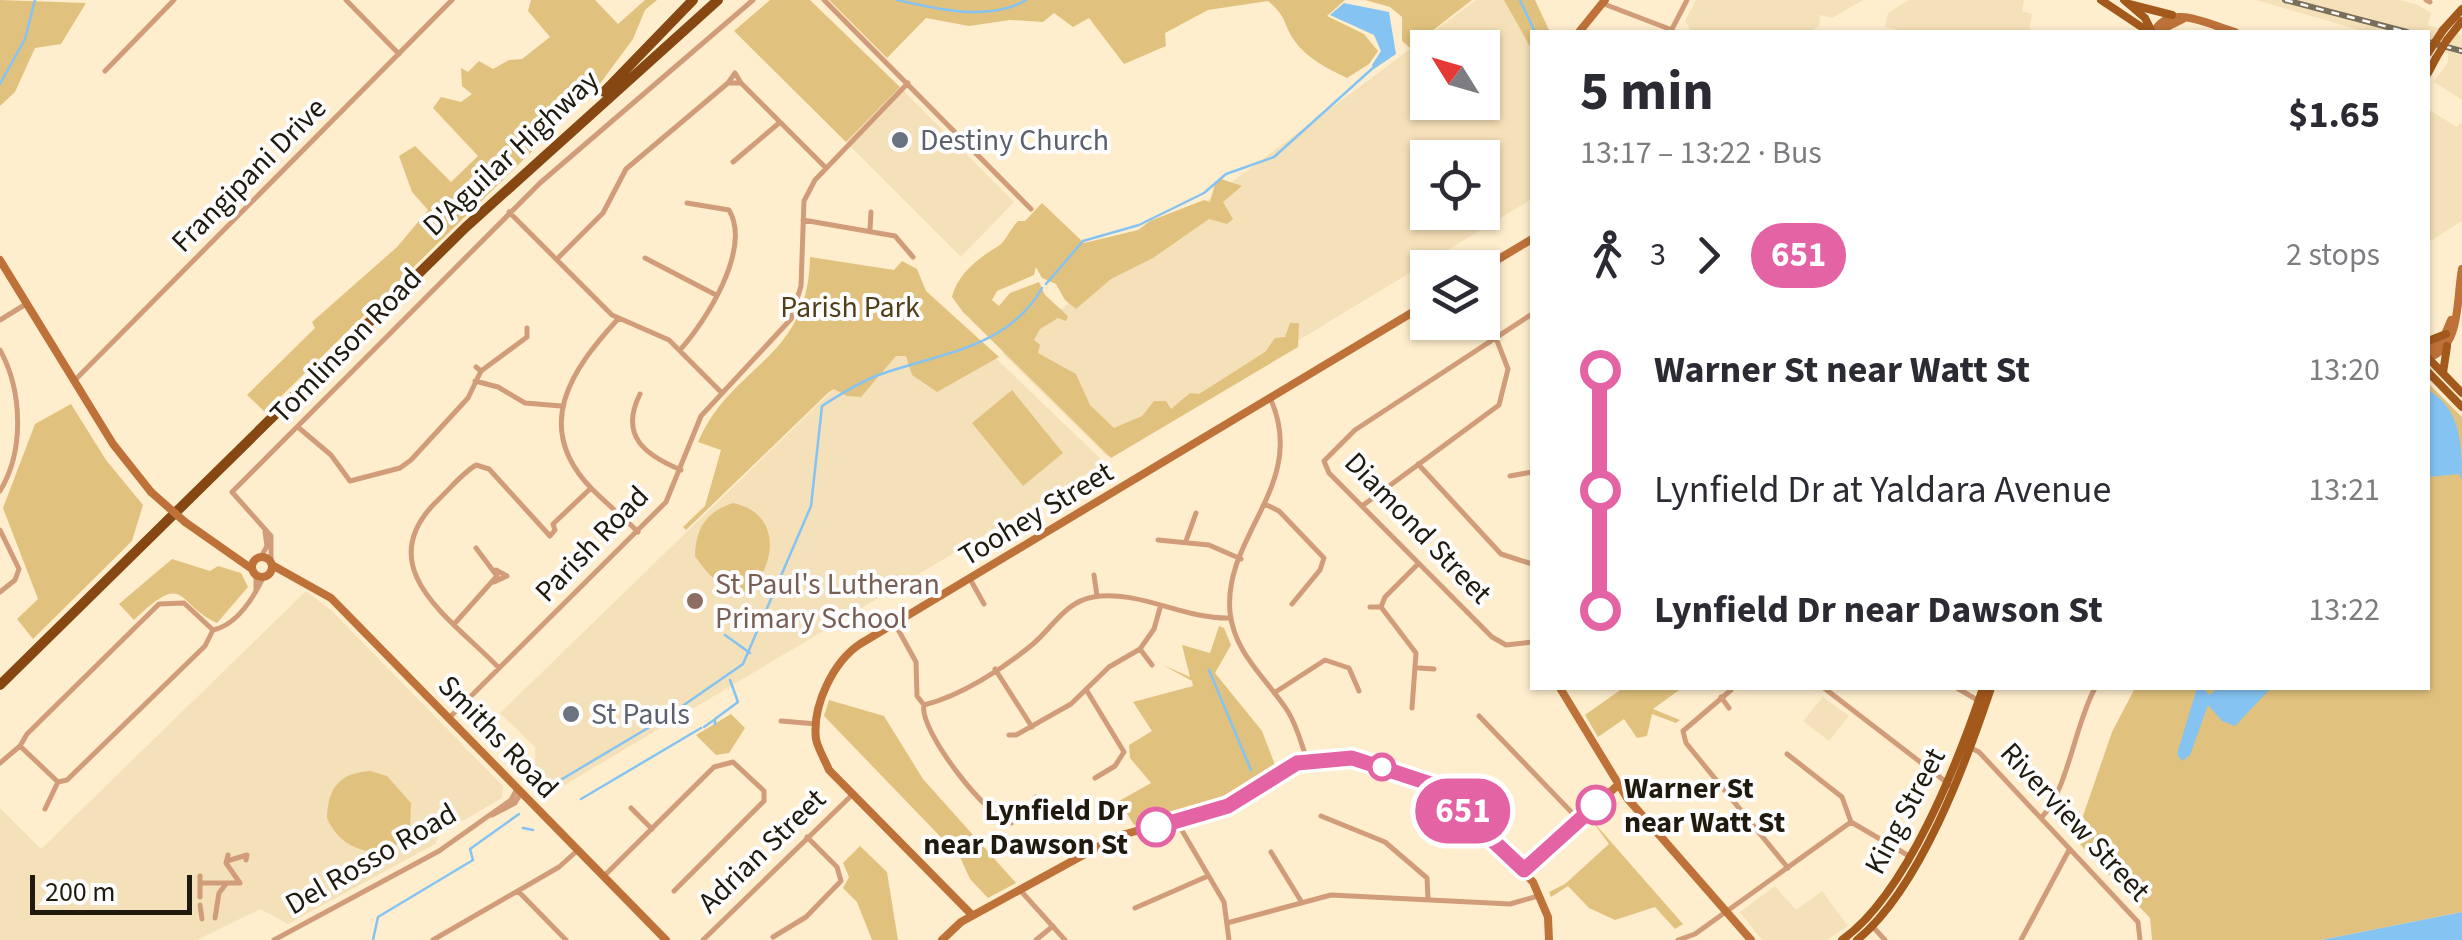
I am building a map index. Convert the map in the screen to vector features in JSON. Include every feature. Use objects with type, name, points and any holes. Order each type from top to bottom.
[{"type":"highway","points":[[604,92],[693,0]]},
{"type":"highway","name":"D'Aguilar Highway","points":[[342,346],[432,253],[604,92],[718,0]]},
{"type":"highway","name":"D'Aguilar Highway","points":[[0,685],[342,346],[534,163],[718,0]]},
{"type":"main road","points":[[2100,0],[2150,30]]},
{"type":"main road","points":[[2127,2],[2151,30]]},
{"type":"main road","points":[[2127,2],[2172,15]]},
{"type":"main road","points":[[2432,56],[2462,9]]},
{"type":"main road","points":[[2448,32],[2462,21]]},
{"type":"main road","points":[[2430,340],[2446,334]]},
{"type":"main road","points":[[2443,374],[2446,346]]},
{"type":"main road","points":[[2430,360],[2462,393]]},
{"type":"main road","points":[[2430,374],[2462,407]]},
{"type":"main road","name":"King Street","points":[[1857,940],[1873,927],[1950,786],[1969,746],[1982,690]]},
{"type":"main road","name":"King Street","points":[[1982,702],[1991,690]]},
{"type":"main road","name":"King Street","points":[[1842,940],[1877,908],[1912,858]]},
{"type":"street","points":[[105,71],[174,0]]},
{"type":"street","points":[[346,0],[399,54]]},
{"type":"street","name":"Frangipani Drive","points":[[76,380],[452,0]]},
{"type":"street","name":"Tomlinson Road","points":[[272,564],[272,539],[232,492],[510,212],[754,0]]},
{"type":"street","points":[[824,0],[1031,209]]},
{"type":"street","points":[[1672,30],[1687,0]]},
{"type":"street","points":[[1581,30],[1605,2],[1670,30]]},
{"type":"street","points":[[2155,30],[2172,15],[2228,30]]},
{"type":"street","points":[[2157,30],[2184,18]]},
{"type":"street","points":[[558,257],[603,213],[626,168],[728,83],[742,84],[824,167]]},
{"type":"street","name":"Parish Road","points":[[448,718],[666,502],[682,470],[694,429],[721,392],[791,319],[801,286],[804,201],[824,167],[908,84]]},
{"type":"street","points":[[733,162],[740,160],[779,122]]},
{"type":"street","points":[[680,350],[701,326],[733,253],[733,216],[723,207],[686,203]]},
{"type":"street","points":[[510,212],[618,319],[660,335],[721,392]]},
{"type":"street","points":[[870,212],[870,230]]},
{"type":"street","points":[[803,220],[895,236],[913,257]]},
{"type":"street","points":[[1500,258],[1530,240]]},
{"type":"street","points":[[645,258],[716,295]]},
{"type":"street","points":[[0,260],[113,444],[151,492],[185,522],[260,574],[291,576]]},
{"type":"street","points":[[2430,357],[2446,346],[2462,270]]},
{"type":"street","points":[[0,320],[28,302]]},
{"type":"street","points":[[2430,348],[2446,334],[2456,307]]},
{"type":"street","name":"Toohey Street","points":[[816,724],[841,661],[895,624],[1410,314]]},
{"type":"street","points":[[1500,335],[1530,315]]},
{"type":"street","points":[[618,319],[576,366],[560,406],[567,446],[592,488],[638,532]]},
{"type":"street","points":[[527,328],[528,337]]},
{"type":"street","points":[[299,428],[332,455],[341,474],[359,482],[411,460],[468,398],[479,369],[528,337],[536,337]]},
{"type":"street","name":"Diamond Street","points":[[1492,340],[1355,430],[1324,461],[1328,473],[1497,641],[1512,645],[1530,642]]},
{"type":"street","points":[[1362,506],[1499,405],[1508,370],[1496,340]]},
{"type":"street","points":[[0,350],[12,371],[16,410],[15,446],[0,491]]},
{"type":"street","points":[[475,381],[498,387],[525,403],[560,406]]},
{"type":"street","points":[[640,394],[632,414],[634,438],[651,457],[682,470]]},
{"type":"street","points":[[1271,400],[1282,446],[1266,504],[1231,590],[1231,618],[1245,655],[1297,729],[1307,760]]},
{"type":"street","points":[[1417,463],[1501,554],[1530,563]]},
{"type":"street","points":[[500,668],[422,589],[413,573],[410,543],[421,518],[470,468],[480,465],[543,524],[550,536],[555,530],[553,524]]},
{"type":"street","points":[[1510,476],[1530,472]]},
{"type":"street","points":[[543,524],[553,524],[592,488]]},
{"type":"street","points":[[1266,504],[1279,511],[1324,558],[1320,570],[1292,604]]},
{"type":"street","points":[[1186,541],[1196,513]]},
{"type":"street","points":[[0,530],[19,570],[15,580],[0,592]]},
{"type":"street","points":[[213,630],[223,628],[256,592],[259,557],[266,546],[263,530]]},
{"type":"street","points":[[1158,540],[1186,541],[1241,559]]},
{"type":"street","points":[[456,622],[494,582],[496,570],[476,548]]},
{"type":"street","points":[[234,554],[259,557]]},
{"type":"street","name":"Smiths Road","points":[[259,557],[330,598],[666,940]]},
{"type":"street","points":[[1381,608],[1385,597],[1418,563]]},
{"type":"street","points":[[260,574],[272,564]]},
{"type":"street","points":[[1094,575],[1096,596]]},
{"type":"street","points":[[970,579],[984,604]]},
{"type":"street","points":[[924,704],[952,696],[995,669],[1032,644],[1068,607],[1096,596],[1120,596],[1210,619],[1231,618]]},
{"type":"street","points":[[0,762],[158,604],[184,603],[213,630]]},
{"type":"street","points":[[1370,607],[1381,608],[1412,646],[1418,668],[1412,708]]},
{"type":"street","points":[[1008,735],[1032,727],[1086,691],[1109,667],[1140,650],[1154,629],[1160,608]]},
{"type":"street","points":[[895,624],[916,662],[917,696],[924,704],[922,719],[948,761],[998,818],[1011,823],[1033,812],[1036,797]]},
{"type":"street","points":[[58,782],[68,780],[205,646],[213,630]]},
{"type":"street","points":[[1140,650],[1152,665]]},
{"type":"street","points":[[1274,693],[1325,660],[1349,668],[1359,690]]},
{"type":"street","points":[[1418,668],[1434,669]]},
{"type":"street","points":[[995,669],[1032,727]]},
{"type":"street","points":[[1563,690],[1618,785],[1751,940]]},
{"type":"street","points":[[1730,690],[1689,722],[1683,731],[1686,743],[1788,868]]},
{"type":"street","points":[[1827,690],[1950,786]]},
{"type":"street","points":[[1961,690],[1982,702]]},
{"type":"street","points":[[2042,817],[2053,799],[2080,717],[2094,690]]},
{"type":"street","points":[[1086,691],[1124,752],[1115,766],[1096,778]]},
{"type":"street","points":[[1721,698],[1729,708]]},
{"type":"street","points":[[1479,716],[1579,820]]},
{"type":"street","points":[[781,721],[816,724],[816,740],[828,770],[972,916]]},
{"type":"street","points":[[20,746],[58,782]]},
{"type":"street","name":"Riverview Street","points":[[1969,746],[2042,817],[2138,922],[2140,939]]},
{"type":"street","points":[[1788,754],[1842,797],[1851,822],[1912,858]]},
{"type":"street","points":[[942,940],[972,916],[1118,836],[1228,806],[1272,775],[1307,760],[1352,758],[1420,778],[1447,795],[1524,870],[1541,896],[1549,940]]},
{"type":"street","points":[[604,876],[722,762],[733,762],[764,791],[760,806],[674,892]]},
{"type":"street","points":[[45,809],[58,782]]},
{"type":"street","points":[[1524,870],[1618,785]]},
{"type":"street","name":"Del Rosso Road","points":[[274,940],[397,876],[516,802],[519,792]]},
{"type":"street","name":"Adrian Street","points":[[703,940],[853,794]]},
{"type":"street","points":[[631,808],[652,828]]},
{"type":"street","points":[[1321,816],[1398,850],[1428,878],[1428,900]]},
{"type":"street","points":[[1176,822],[1224,902],[1229,940]]},
{"type":"street","points":[[1678,940],[1726,912],[1851,822]]},
{"type":"street","points":[[773,936],[806,916],[841,881],[837,867],[807,837]]},
{"type":"street","points":[[433,940],[518,891],[578,850]]},
{"type":"street","points":[[2021,940],[2069,850]]},
{"type":"street","points":[[1271,852],[1300,900]]},
{"type":"street","points":[[227,860],[247,855],[246,860]]},
{"type":"street","points":[[227,860],[237,863]]},
{"type":"street","points":[[202,918],[200,879],[240,883],[227,860]]},
{"type":"street","points":[[1135,908],[1208,876]]},
{"type":"street","points":[[215,918],[219,892],[226,883]]},
{"type":"street","points":[[1020,890],[1065,940]]},
{"type":"street","points":[[518,891],[566,940]]},
{"type":"street","points":[[1227,923],[1331,894],[1510,904],[1541,896]]},
{"type":"street","points":[[1036,940],[1054,926]]},
{"type":"street","points":[[1873,927],[1885,940]]},
{"type":"shaded area","points":[[1476,0],[1508,0],[1530,33],[1530,200],[1500,218],[1500,140],[1410,140],[1410,230],[1481,230],[1448,250],[1410,250],[1410,273],[1107,456],[1002,353],[1410,49],[1410,120],[1500,120],[1500,30],[1436,30]]},
{"type":"shaded area","points":[[1696,0],[1863,0],[1832,18],[1820,15],[1819,26],[1812,30],[1691,30],[1685,21]]},
{"type":"shaded area","points":[[1909,0],[2024,0],[2022,11],[2032,14],[2029,30],[1900,30],[1885,27],[1888,13]]},
{"type":"shaded area","points":[[2256,0],[2400,0],[2418,5],[2431,13],[2428,25],[2462,35],[2462,100],[2434,82],[2448,62],[2448,53],[2430,47],[2430,30],[2359,30]]},
{"type":"shaded area","points":[[900,87],[1014,202],[961,257],[846,142]]},
{"type":"shaded area","points":[[2430,110],[2457,127],[2462,121],[2462,221],[2431,241]]},
{"type":"shaded area","points":[[926,291],[1105,463],[543,798],[536,792],[535,747],[500,713],[834,389]]},
{"type":"shaded area","points":[[306,591],[332,611],[503,786],[502,798],[440,834],[435,844],[288,924],[260,909],[197,940],[0,940],[0,808],[41,849]]},
{"type":"shaded area","points":[[1823,697],[1849,716],[1829,741],[1803,721]]},
{"type":"shaded area","points":[[1775,886],[1796,910],[1822,891],[1848,926],[1827,940],[1762,940],[1740,912]]},
{"type":"green space","points":[[0,0],[86,3],[61,44],[35,48],[15,92],[0,106]]},
{"type":"green space","points":[[531,0],[595,0],[618,24],[645,0],[657,0],[645,10],[633,39],[596,89],[265,412],[247,395],[315,328],[312,322],[397,247],[428,210],[412,192],[399,156],[415,146],[451,182],[478,156],[433,108],[441,97],[461,102],[472,94],[462,86],[461,68],[468,72],[479,61],[493,69],[509,60],[522,59],[550,37],[528,11]]},
{"type":"green space","points":[[770,0],[810,0],[900,87],[846,142],[734,31]]},
{"type":"green space","points":[[829,0],[1345,0],[1327,16],[1364,34],[1378,51],[1369,64],[1347,78],[1305,52],[1268,1],[1208,10],[1165,33],[1166,46],[1124,64],[1089,18],[1073,27],[1054,13],[1043,22],[1010,20],[969,26],[926,18],[887,58]]},
{"type":"green space","points":[[1365,0],[1472,0],[1433,30],[1410,30],[1410,48],[1402,41],[1402,17],[1390,7]]},
{"type":"green space","points":[[1504,0],[1535,0],[1549,30],[1530,30],[1530,46]]},
{"type":"green space","points":[[1221,179],[1242,186],[1223,202],[1233,219],[1227,224],[1209,219],[1153,258],[1111,279],[1076,309],[1056,284],[1042,278],[1036,267],[1034,275],[997,291],[992,300],[999,306],[1010,293],[1039,282],[1045,295],[1068,316],[1066,321],[1058,318],[1040,329],[1034,340],[1040,345],[1038,353],[1076,374],[1090,405],[1114,428],[1142,416],[1154,401],[1166,401],[1171,409],[1190,393],[1199,394],[1265,352],[1275,338],[1285,337],[1290,323],[1299,323],[1298,347],[1111,458],[963,312],[952,297],[958,281],[1000,245],[1018,221],[1025,221],[1042,203],[1084,243],[1138,230],[1150,221],[1204,200],[1210,202],[1215,184]]},
{"type":"green space","name":"Parish Park","points":[[810,257],[894,270],[902,261],[917,269],[926,291],[999,357],[937,392],[912,375],[906,356],[896,356],[861,397],[847,396],[834,389],[686,530],[683,527],[705,506],[721,450],[698,442],[713,415],[783,340],[797,319],[806,292]]},
{"type":"green space","points":[[2430,385],[2462,417],[2462,912],[2321,940],[2152,940],[2150,918],[2075,839],[2112,732],[2134,690],[2430,690]]},
{"type":"green space","points":[[1012,390],[1063,453],[1023,486],[972,423]]},
{"type":"green space","points":[[71,404],[106,460],[143,505],[132,541],[33,639],[17,619],[38,599],[3,508],[35,424]]},
{"type":"green space","points":[[733,503],[760,517],[770,540],[765,567],[750,592],[718,582],[695,556],[704,522]]},
{"type":"green space","points":[[172,559],[210,571],[218,566],[241,573],[248,587],[217,623],[180,595],[172,594],[163,596],[134,620],[119,604]]},
{"type":"green space","points":[[1219,626],[1224,628],[1231,645],[1215,673],[1262,731],[1275,765],[1235,792],[1134,825],[1119,801],[1151,783],[1130,758],[1129,745],[1152,731],[1133,702],[1193,686],[1192,681],[1163,665],[1190,677],[1182,645],[1210,653]]},
{"type":"green space","points":[[1620,690],[1679,690],[1653,709],[1680,720],[1676,723],[1652,714],[1647,736],[1637,738],[1624,719],[1598,737],[1585,715]]},
{"type":"green space","points":[[829,700],[884,716],[923,779],[1016,883],[988,898],[970,879],[960,857],[824,716]]},
{"type":"green space","points":[[731,714],[745,728],[729,753],[716,755],[696,735]]},
{"type":"green space","points":[[370,771],[387,776],[411,803],[410,832],[390,851],[352,846],[338,835],[327,818],[330,798],[338,784],[351,775]]},
{"type":"green space","points":[[1590,818],[1683,924],[1675,929],[1655,907],[1615,920],[1589,908],[1568,886],[1551,897],[1549,892],[1565,884],[1609,844]]},
{"type":"green space","points":[[860,846],[887,872],[898,940],[872,940],[857,902],[843,888],[849,877],[843,863]]},
{"type":"water","points":[[1344,3],[1389,12],[1396,54],[1374,69],[1372,65],[1381,51],[1374,35],[1330,15]]},
{"type":"water","points":[[2430,391],[2453,417],[2460,441],[2462,480],[2459,474],[2430,477]]},
{"type":"water","points":[[2196,690],[2205,690],[2209,695],[2214,690],[2269,690],[2235,726],[2222,721],[2208,705],[2190,755],[2182,761],[2177,754]]},
{"type":"water","points":[[2462,912],[2462,940],[2321,940]]},
{"type":"waterway","points":[[0,84],[25,39],[35,0]]},
{"type":"waterway","points":[[897,0],[979,12],[996,11],[1026,0]]},
{"type":"waterway","points":[[1520,0],[1534,30]]},
{"type":"waterway","points":[[1046,284],[1083,241],[1139,225],[1204,193],[1226,174],[1274,157],[1374,67]]},
{"type":"waterway","points":[[537,794],[668,716],[743,664],[811,506],[822,406],[876,376],[990,337],[1027,309],[1042,288]]},
{"type":"waterway","points":[[725,635],[750,653]]},
{"type":"waterway","points":[[1209,670],[1251,770]]},
{"type":"waterway","points":[[715,724],[715,719],[738,702],[730,680]]},
{"type":"waterway","points":[[704,727],[714,720]]},
{"type":"waterway","points":[[581,799],[701,728]]},
{"type":"waterway","points":[[373,940],[378,917],[473,860],[470,849],[519,814]]},
{"type":"waterway","points":[[523,828],[533,830]]},
{"type":"railway","points":[[2285,0],[2399,30]]},
{"type":"railway","points":[[2430,43],[2462,51]]},
{"type":"bus line","name":"651","points":[[1156,827],[1228,806],[1272,775],[1297,763],[1352,758],[1434,785],[1524,870],[1596,805]]},
{"type":"place","name":"Destiny Church","points":[[900,140]]},
{"type":"place","name":"St Paul's Lutheran Primary School","points":[[695,601]]},
{"type":"place","name":"St Pauls","points":[[571,714]]},
{"type":"place","name":"Warner St near Watt St","points":[[1596,805]]},
{"type":"place","name":"Lynfield Dr near Dawson St","points":[[1156,827]]}]
